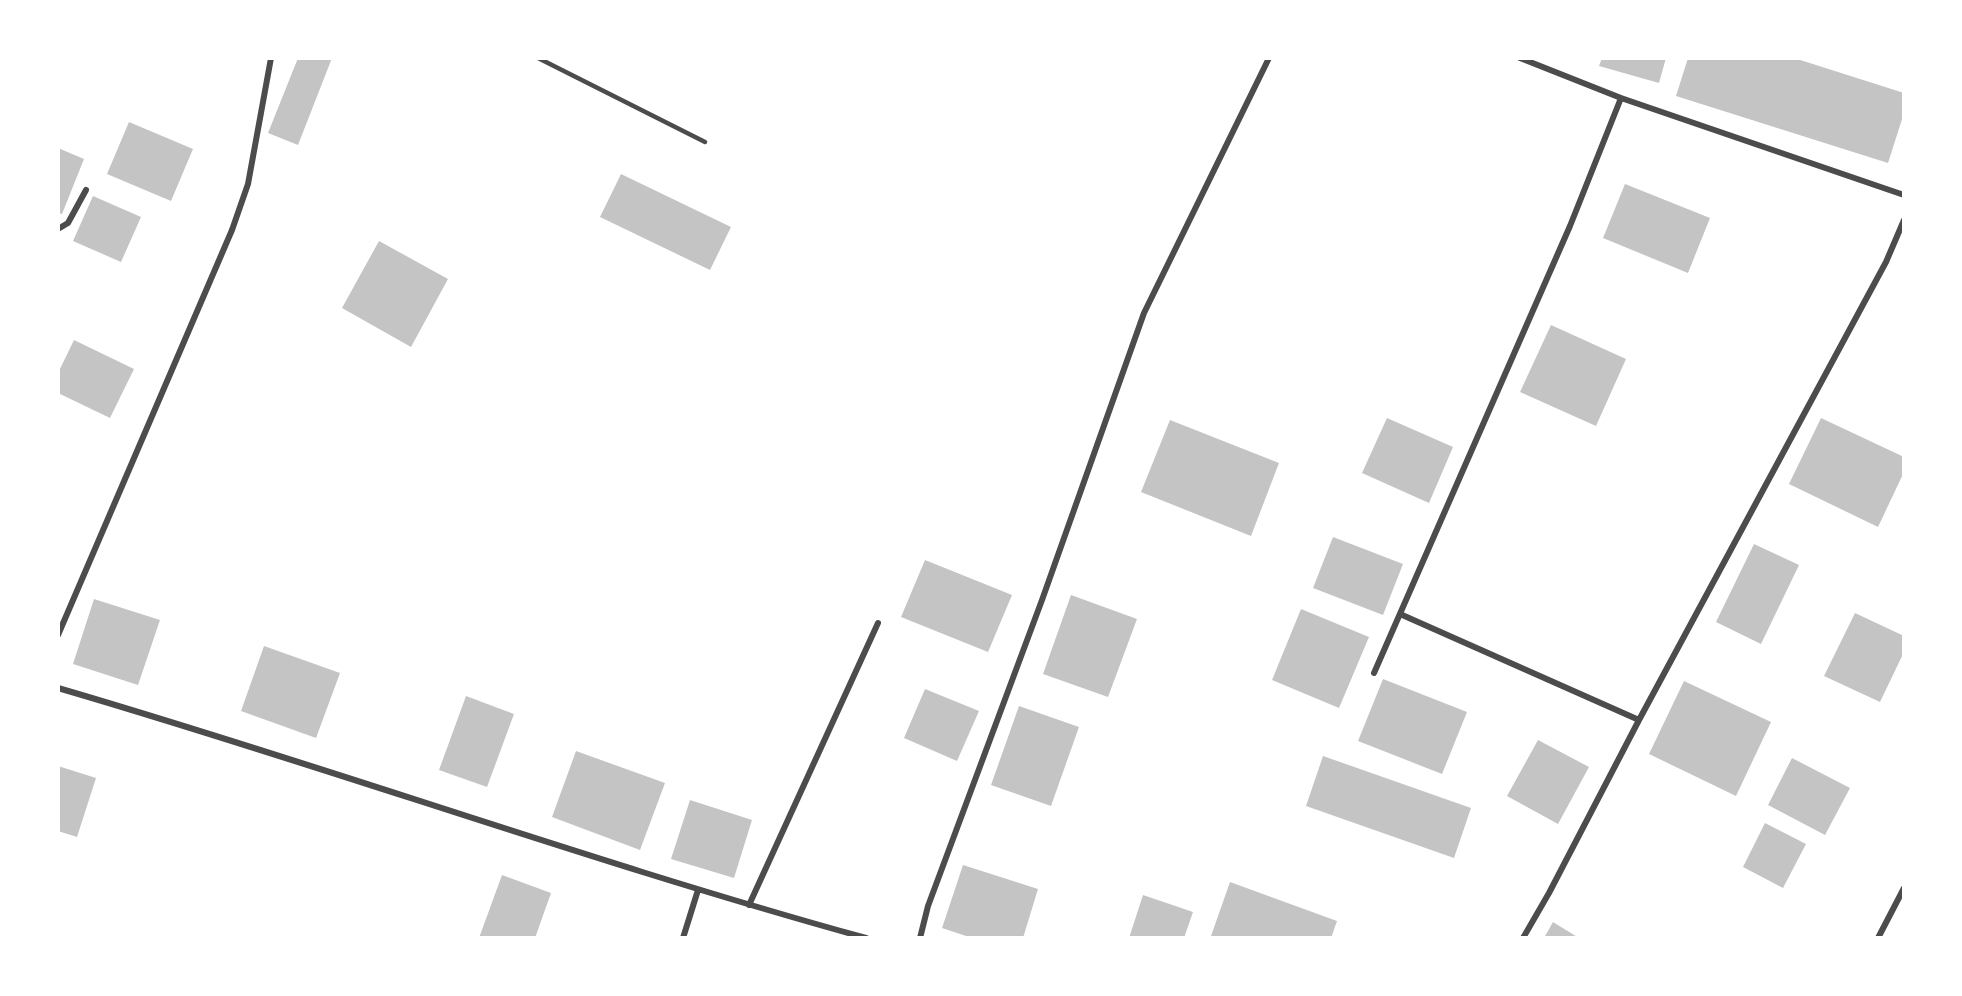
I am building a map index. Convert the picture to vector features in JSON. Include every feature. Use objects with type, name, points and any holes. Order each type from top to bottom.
[{"type":"street","points":[[58,635],[232,230],[248,184],[271,58]]},
{"type":"street","points":[[920,938],[928,906],[1042,600],[1144,313],[1269,58]]},
{"type":"street","points":[[1520,58],[1621,98],[1904,195]]},
{"type":"street","points":[[1374,673],[1570,226],[1621,98]]},
{"type":"street","points":[[58,229],[68,224],[86,190]]},
{"type":"street","points":[[1523,938],[1880,273],[1904,220]]},
{"type":"street","points":[[1400,614],[1639,720]]},
{"type":"street","points":[[748,905],[878,623]]},
{"type":"street","points":[[58,688],[152,715],[698,890],[866,938]]},
{"type":"street","points":[[1878,938],[1904,888]]},
{"type":"street","points":[[683,938],[698,890]]},
{"type":"lane","points":[[537,58],[705,142]]},
{"type":"building","points":[[298,58],[332,58],[298,145],[268,133]]},
{"type":"building","points":[[1602,58],[1666,58],[1659,83],[1599,66]]},
{"type":"building","points":[[1688,58],[1794,58],[1904,93],[1904,113],[1888,163],[1676,96]]},
{"type":"building","points":[[129,122],[193,149],[171,201],[107,174]]},
{"type":"building","points":[[58,148],[84,159],[62,214],[58,213]]},
{"type":"building","points":[[621,174],[731,227],[710,270],[600,217]]},
{"type":"building","points":[[1625,184],[1710,218],[1688,273],[1603,238]]},
{"type":"building","points":[[93,196],[141,217],[121,262],[73,241]]},
{"type":"building","points":[[379,241],[448,279],[411,347],[342,308]]},
{"type":"building","points":[[1551,325],[1626,359],[1596,426],[1520,392]]},
{"type":"building","points":[[74,340],[134,369],[110,418],[58,393],[58,373]]},
{"type":"building","points":[[1387,418],[1453,447],[1429,503],[1362,473]]},
{"type":"building","points":[[1821,418],[1904,457],[1904,472],[1878,527],[1789,484]]},
{"type":"building","points":[[1170,420],[1279,463],[1251,536],[1141,492]]},
{"type":"building","points":[[1333,537],[1403,564],[1383,615],[1313,588]]},
{"type":"building","points":[[1754,544],[1799,565],[1761,644],[1716,622]]},
{"type":"building","points":[[925,560],[1012,595],[988,652],[901,617]]},
{"type":"building","points":[[1071,595],[1137,619],[1108,697],[1043,674]]},
{"type":"building","points":[[94,599],[160,620],[138,685],[73,664]]},
{"type":"building","points":[[1301,609],[1369,637],[1339,708],[1272,680]]},
{"type":"building","points":[[1855,613],[1904,636],[1904,652],[1880,702],[1824,676]]},
{"type":"building","points":[[264,646],[340,673],[316,738],[241,711]]},
{"type":"building","points":[[1383,679],[1467,712],[1442,774],[1358,741]]},
{"type":"building","points":[[1684,681],[1771,722],[1736,796],[1649,754]]},
{"type":"building","points":[[925,689],[979,711],[957,761],[904,738]]},
{"type":"building","points":[[466,696],[514,714],[487,787],[439,770]]},
{"type":"building","points":[[1019,706],[1079,727],[1051,806],[991,785]]},
{"type":"building","points":[[1538,740],[1589,767],[1558,824],[1507,796]]},
{"type":"building","points":[[576,751],[665,783],[640,850],[552,817]]},
{"type":"building","points":[[1323,756],[1471,808],[1454,858],[1306,806]]},
{"type":"building","points":[[1792,758],[1850,788],[1825,835],[1768,805]]},
{"type":"building","points":[[58,766],[96,778],[77,837],[58,831]]},
{"type":"building","points":[[690,800],[752,820],[734,878],[671,859]]},
{"type":"building","points":[[1765,823],[1806,844],[1783,888],[1743,867]]},
{"type":"building","points":[[963,865],[1038,889],[1023,938],[972,938],[942,928]]},
{"type":"building","points":[[502,875],[551,893],[535,938],[479,938]]},
{"type":"building","points":[[1230,882],[1337,921],[1331,938],[1215,938],[1211,936]]},
{"type":"building","points":[[1143,895],[1193,912],[1184,938],[1129,938]]},
{"type":"building","points":[[1553,922],[1579,938],[1544,938]]}]
